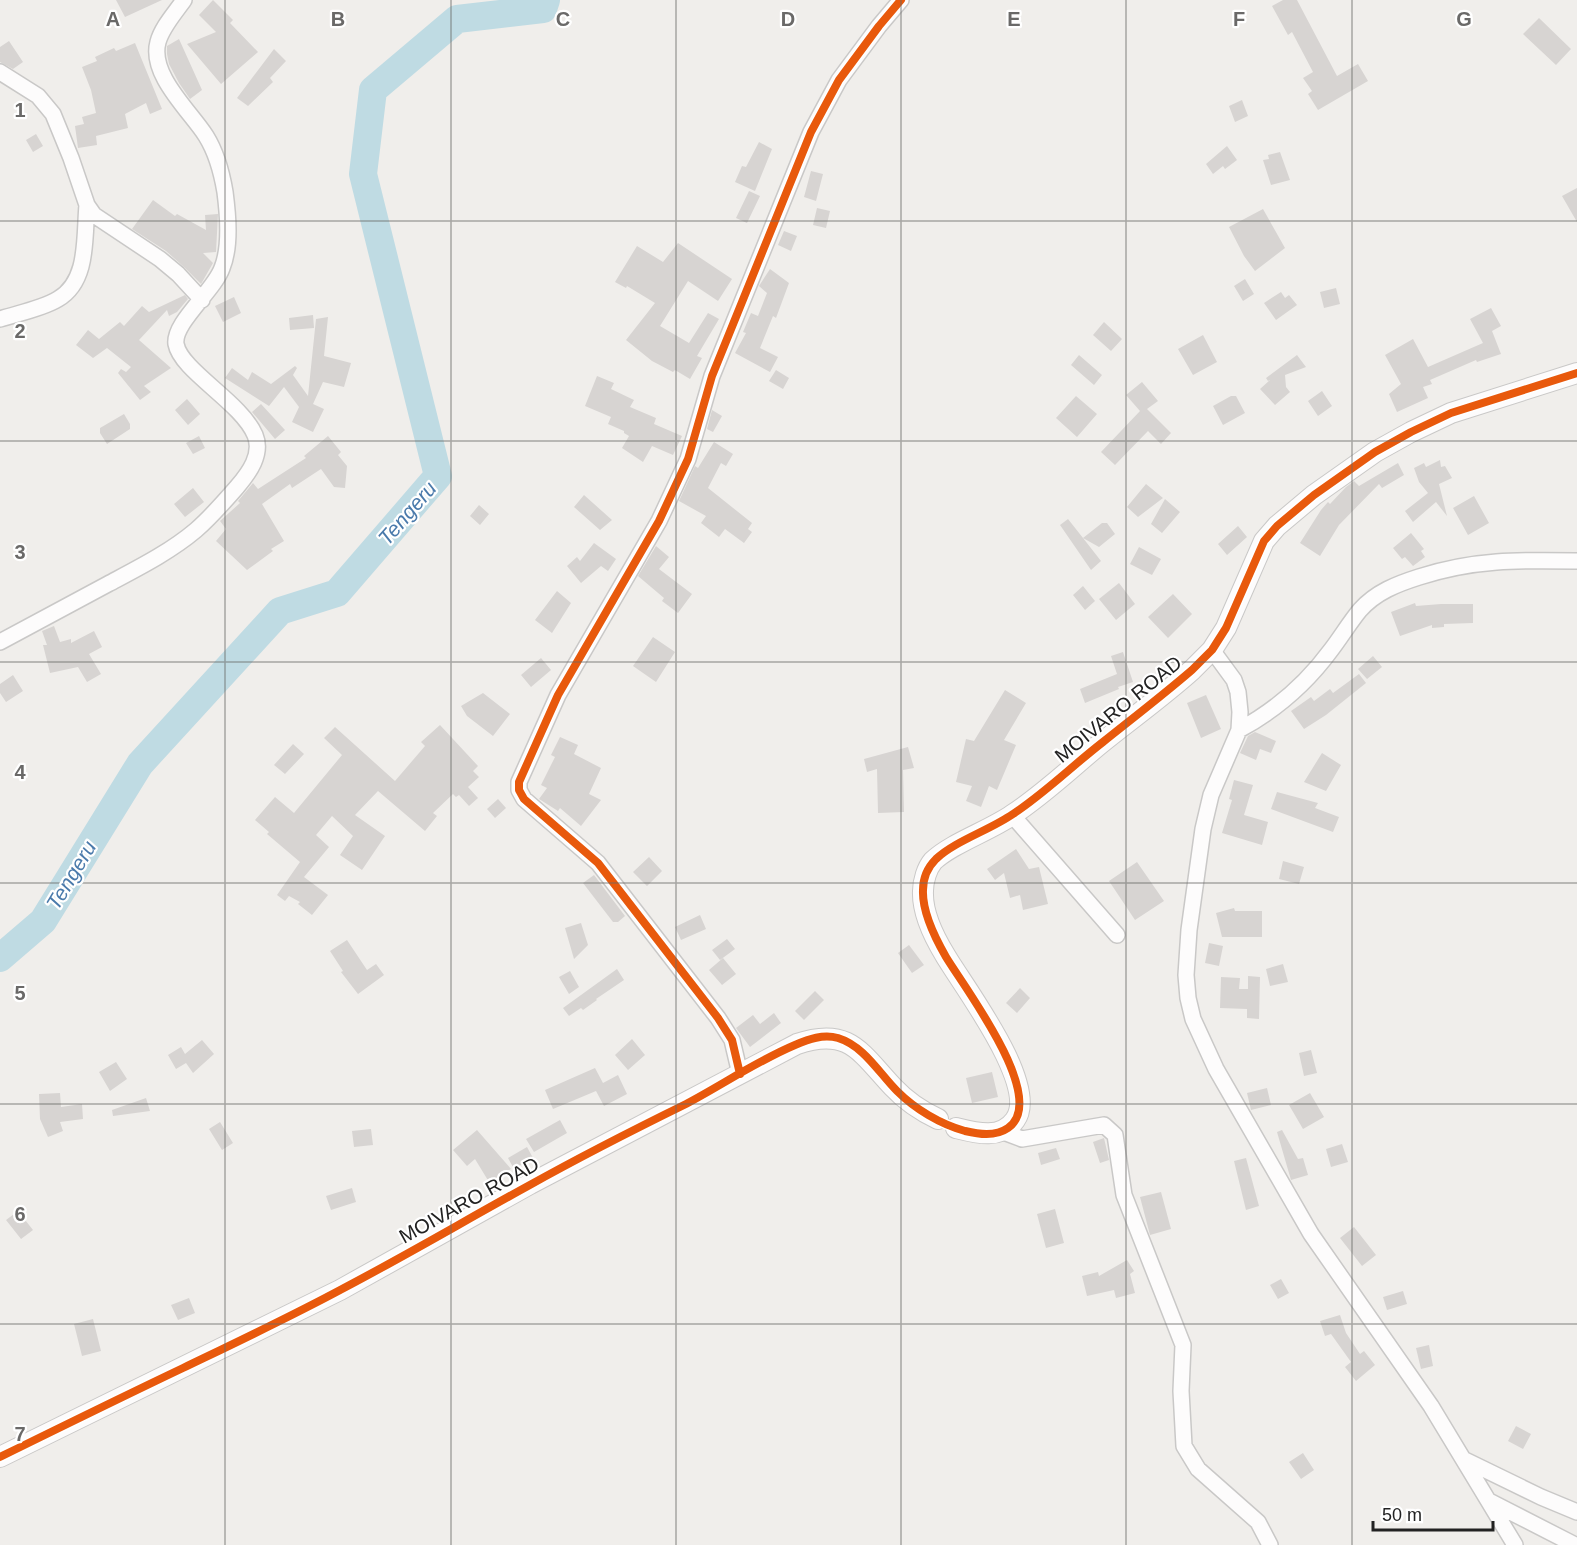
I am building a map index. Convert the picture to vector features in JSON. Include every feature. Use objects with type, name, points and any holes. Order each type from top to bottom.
[{"type":"street","points":[[0,642],[170,548],[194,531],[214,514],[248,475],[256,457],[258,446],[256,436],[250,426],[238,410],[190,366],[177,348],[177,331],[215,282],[223,267],[227,248],[225,191],[215,155],[208,138],[168,85],[157,51],[158,42],[164,30],[184,0]]},
{"type":"street","points":[[740,1074],[732,1040],[707,1003],[598,863],[524,798],[519,790],[519,782],[558,696],[617,590],[659,521],[688,459],[712,376],[811,132],[839,80],[901,0]]},
{"type":"street","points":[[0,72],[38,96],[53,114],[87,206],[81,267],[69,291],[56,300],[0,319]]},
{"type":"street","points":[[87,206],[104,222],[160,259],[178,274],[202,300]]},
{"type":"street","name":"MOIVARO ROAD","points":[[1001,1131],[1010,1127],[1018,1116],[1020,1104],[1018,1088],[1011,1067],[996,1037],[932,930],[922,890],[926,874],[932,863],[945,852],[1012,815],[1168,691],[1212,650],[1227,628],[1264,541],[1277,526],[1314,495],[1375,452],[1451,413],[1577,373]]},
{"type":"street","points":[[1239,730],[1260,718],[1301,686],[1321,664],[1361,609],[1387,589],[1434,573],[1487,561],[1577,561]]},
{"type":"street","points":[[1212,650],[1234,680],[1240,712],[1239,730],[1211,795],[1203,829],[1189,930],[1186,975],[1193,1019],[1216,1069],[1306,1226],[1402,1363],[1465,1460],[1515,1545]]},
{"type":"street","points":[[1012,815],[1117,935]]},
{"type":"street","name":"MOIVARO ROAD","points":[[0,1457],[340,1290],[539,1180],[797,1044],[816,1037],[840,1039],[862,1053],[909,1102],[938,1119]]},
{"type":"street","points":[[938,1119],[956,1128],[978,1134],[1001,1131],[1022,1140],[1104,1125],[1115,1135],[1124,1195],[1183,1345],[1181,1391],[1184,1446],[1198,1469],[1258,1522],[1270,1545]]},
{"type":"street","points":[[1465,1460],[1577,1512]]},
{"type":"street","points":[[1489,1501],[1575,1545]]},
{"type":"building","points":[[116,0],[162,0],[125,17]]},
{"type":"building","points":[[213,0],[233,20],[230,23],[258,52],[221,84],[187,44],[216,32],[199,15]]},
{"type":"building","points":[[1283,0],[1297,0],[1337,76],[1358,64],[1368,81],[1318,110],[1308,94],[1312,91],[1303,78],[1313,72],[1292,32],[1288,35],[1272,6]]},
{"type":"building","points":[[1539,18],[1571,49],[1556,65],[1523,34]]},
{"type":"building","points":[[179,39],[202,90],[190,99],[169,64],[167,54],[167,46]]},
{"type":"building","points":[[9,41],[23,62],[13,69],[0,62],[0,47]]},
{"type":"building","points":[[135,43],[162,109],[150,114],[146,103],[125,114],[128,128],[96,136],[97,145],[78,148],[75,126],[84,124],[82,117],[96,113],[91,90],[82,67],[97,61],[95,57],[114,48],[116,51]]},
{"type":"building","points":[[274,49],[286,61],[270,78],[273,82],[248,106],[237,98]]},
{"type":"building","points":[[1242,100],[1248,116],[1235,122],[1229,106]]},
{"type":"building","points":[[36,134],[43,146],[33,152],[26,140]]},
{"type":"building","points":[[759,142],[772,149],[755,191],[735,182],[742,166],[746,167]]},
{"type":"building","points":[[1227,146],[1237,160],[1225,169],[1223,166],[1213,174],[1206,164]]},
{"type":"building","points":[[1280,152],[1290,180],[1271,185],[1263,160],[1269,159],[1268,155]]},
{"type":"building","points":[[811,171],[823,174],[816,201],[804,197]]},
{"type":"building","points":[[1577,188],[1577,222],[1562,196]]},
{"type":"building","points":[[749,191],[760,196],[747,223],[736,218]]},
{"type":"building","points":[[153,200],[175,216],[177,214],[206,230],[205,215],[218,214],[216,252],[203,253],[213,263],[201,284],[166,251],[132,229]]},
{"type":"building","points":[[817,208],[830,211],[826,228],[813,225]]},
{"type":"building","points":[[1263,209],[1285,248],[1255,271],[1244,256],[1229,227]]},
{"type":"building","points":[[784,231],[797,236],[791,251],[778,245]]},
{"type":"building","points":[[678,243],[732,279],[718,301],[688,281],[660,326],[689,343],[708,313],[719,319],[697,356],[702,358],[690,379],[652,361],[626,340],[655,303],[627,286],[626,288],[615,282],[637,246],[663,262]]},
{"type":"building","points":[[770,269],[789,283],[776,318],[773,316],[760,348],[778,357],[770,372],[735,353],[746,333],[743,332],[751,313],[758,316],[767,293],[759,286]]},
{"type":"building","points":[[1245,279],[1254,294],[1243,301],[1234,286]]},
{"type":"building","points":[[1336,288],[1340,304],[1324,308],[1320,292]]},
{"type":"building","points":[[1281,292],[1285,298],[1289,295],[1297,305],[1276,320],[1264,303]]},
{"type":"building","points":[[185,295],[188,299],[177,312],[169,316],[167,310],[139,340],[171,368],[144,386],[151,392],[140,400],[118,373],[121,369],[126,372],[131,367],[107,348],[93,358],[76,345],[88,330],[99,339],[120,322],[124,326],[142,306],[149,312]]},
{"type":"building","points":[[234,297],[241,313],[223,322],[215,306]]},
{"type":"building","points":[[1491,308],[1501,326],[1492,331],[1501,354],[1477,362],[1476,360],[1430,380],[1432,384],[1423,387],[1428,398],[1397,412],[1389,394],[1401,384],[1385,355],[1413,339],[1428,367],[1483,343],[1470,319]]},
{"type":"building","points":[[313,315],[314,328],[290,330],[289,318]]},
{"type":"building","points":[[328,317],[324,356],[351,363],[344,387],[323,382],[313,404],[324,409],[313,432],[292,422],[299,407],[284,387],[269,406],[225,378],[232,368],[248,380],[252,372],[271,384],[295,366],[297,368],[293,375],[308,396],[316,319]]},
{"type":"building","points":[[1104,322],[1122,339],[1111,351],[1093,335]]},
{"type":"building","points":[[1203,335],[1217,362],[1193,375],[1178,349]]},
{"type":"building","points":[[1079,355],[1102,375],[1094,385],[1071,365]]},
{"type":"building","points":[[1297,355],[1306,367],[1285,375],[1286,387],[1290,392],[1275,405],[1260,389],[1270,380],[1266,378]]},
{"type":"building","points":[[776,370],[789,378],[783,389],[769,381]]},
{"type":"building","points":[[597,376],[614,383],[611,389],[634,400],[630,407],[656,418],[654,424],[682,436],[673,455],[652,446],[643,462],[622,448],[629,436],[624,431],[608,424],[611,417],[585,406]]},
{"type":"building","points":[[1142,382],[1158,401],[1147,409],[1171,433],[1161,444],[1148,431],[1115,465],[1101,452],[1140,411],[1126,395]]},
{"type":"building","points":[[1322,391],[1332,406],[1318,416],[1308,401]]},
{"type":"building","points":[[1076,396],[1097,414],[1077,437],[1056,418]]},
{"type":"building","points":[[1231,396],[1236,396],[1245,413],[1223,425],[1213,406]]},
{"type":"building","points":[[187,399],[200,414],[188,425],[175,410]]},
{"type":"building","points":[[261,404],[285,430],[275,439],[252,412]]},
{"type":"building","points":[[712,410],[722,416],[713,432],[707,429]]},
{"type":"building","points":[[124,414],[130,424],[130,429],[107,444],[100,433],[100,428]]},
{"type":"building","points":[[199,436],[205,448],[193,454],[186,443]]},
{"type":"building","points":[[328,436],[341,452],[338,455],[347,466],[345,488],[334,487],[321,469],[292,488],[290,484],[262,504],[284,541],[247,570],[216,541],[226,529],[220,521],[240,503],[238,501],[253,483],[258,489],[306,458],[304,456]]},
{"type":"building","points":[[714,442],[733,454],[726,466],[721,463],[708,488],[752,523],[748,529],[752,532],[744,543],[725,529],[719,537],[701,523],[706,516],[679,501],[695,466],[698,468]]},
{"type":"building","points":[[1440,460],[1441,467],[1445,466],[1452,478],[1439,484],[1447,516],[1436,502],[1413,522],[1405,511],[1428,493],[1419,482],[1414,468],[1424,463],[1426,467]]},
{"type":"building","points":[[1398,463],[1404,475],[1382,488],[1379,484],[1339,525],[1320,556],[1300,543],[1321,510],[1346,487],[1354,481],[1359,486]]},
{"type":"building","points":[[1146,484],[1163,498],[1138,517],[1127,507]]},
{"type":"building","points":[[193,488],[204,502],[185,517],[174,504]]},
{"type":"building","points":[[584,495],[612,520],[600,530],[574,507]]},
{"type":"building","points":[[1474,496],[1489,523],[1468,535],[1453,508]]},
{"type":"building","points":[[1165,499],[1180,512],[1162,533],[1151,524]]},
{"type":"building","points":[[479,505],[489,514],[480,525],[470,516]]},
{"type":"building","points":[[1068,519],[1101,561],[1091,570],[1060,525]]},
{"type":"building","points":[[1102,523],[1107,523],[1115,534],[1099,547],[1083,538]]},
{"type":"building","points":[[1238,526],[1247,537],[1227,555],[1218,544]]},
{"type":"building","points":[[1411,533],[1424,549],[1421,551],[1425,557],[1413,566],[1405,557],[1402,559],[1393,548]]},
{"type":"building","points":[[594,543],[616,559],[608,571],[601,566],[581,583],[567,566],[577,557],[580,561]]},
{"type":"building","points":[[656,546],[669,557],[659,569],[692,594],[678,613],[662,601],[664,598],[638,576]]},
{"type":"building","points":[[1139,547],[1161,559],[1152,575],[1130,564]]},
{"type":"building","points":[[1119,583],[1135,604],[1116,620],[1099,599]]},
{"type":"building","points":[[1083,586],[1095,601],[1085,610],[1073,595]]},
{"type":"building","points":[[557,591],[571,603],[552,633],[535,620]]},
{"type":"building","points":[[1173,594],[1192,614],[1168,638],[1148,617]]},
{"type":"building","points":[[1415,603],[1416,606],[1473,604],[1473,623],[1444,624],[1444,627],[1432,628],[1432,625],[1400,636],[1391,612]]},
{"type":"building","points":[[54,626],[60,642],[71,639],[71,643],[94,631],[102,647],[89,654],[101,674],[87,682],[78,667],[50,673],[43,645],[47,645],[42,631]]},
{"type":"building","points":[[653,637],[675,652],[656,682],[633,666]]},
{"type":"building","points":[[1123,652],[1133,682],[1085,703],[1080,689],[1117,674],[1111,656]]},
{"type":"building","points":[[1373,656],[1382,667],[1367,679],[1358,669]]},
{"type":"building","points":[[541,658],[551,670],[531,687],[521,675]]},
{"type":"building","points":[[1359,674],[1366,683],[1326,715],[1304,729],[1291,711],[1311,697],[1314,701],[1330,689],[1333,693]]},
{"type":"building","points":[[13,675],[23,691],[6,702],[0,693],[0,684]]},
{"type":"building","points":[[1005,690],[1026,703],[1004,740],[1016,745],[997,790],[989,786],[981,807],[966,801],[972,786],[956,782],[966,739],[974,741]]},
{"type":"building","points":[[483,693],[510,714],[493,736],[467,716],[461,706]]},
{"type":"building","points":[[1206,695],[1221,729],[1201,738],[1187,703]]},
{"type":"building","points":[[440,725],[478,766],[473,771],[479,777],[468,787],[478,798],[469,806],[459,795],[456,797],[453,794],[433,813],[437,816],[425,831],[378,791],[355,815],[385,836],[362,870],[340,855],[353,836],[332,816],[316,835],[329,847],[304,877],[328,895],[312,915],[298,904],[300,902],[289,896],[285,901],[277,895],[300,862],[267,834],[269,832],[255,820],[275,797],[294,813],[342,755],[324,738],[335,727],[395,781],[425,746],[421,742]]},
{"type":"building","points":[[1255,732],[1276,741],[1271,753],[1260,749],[1256,760],[1240,753],[1248,736]]},
{"type":"building","points":[[560,737],[578,745],[574,754],[601,768],[589,794],[601,800],[581,826],[560,808],[558,811],[539,799],[547,788],[541,785],[555,757],[551,755]]},
{"type":"building","points":[[293,744],[304,754],[285,774],[274,765]]},
{"type":"building","points":[[908,747],[914,768],[903,770],[904,812],[878,813],[877,769],[867,772],[864,759]]},
{"type":"building","points":[[1322,753],[1341,765],[1326,791],[1304,782]]},
{"type":"building","points":[[1234,780],[1253,785],[1244,815],[1268,822],[1262,845],[1222,833],[1232,800],[1229,799]]},
{"type":"building","points":[[1277,792],[1318,803],[1315,808],[1339,817],[1333,832],[1271,809]]},
{"type":"building","points":[[498,799],[506,808],[495,818],[487,809]]},
{"type":"building","points":[[1016,849],[1029,869],[1039,867],[1048,904],[1023,910],[1020,895],[1010,898],[1004,873],[995,880],[987,869]]},
{"type":"building","points":[[649,857],[662,871],[647,886],[633,872]]},
{"type":"building","points":[[1283,861],[1304,867],[1299,884],[1279,879]]},
{"type":"building","points":[[1137,862],[1164,901],[1135,920],[1109,881]]},
{"type":"building","points":[[594,875],[625,916],[618,922],[613,922],[583,883]]},
{"type":"building","points":[[1234,908],[1235,911],[1262,911],[1262,937],[1222,937],[1216,913]]},
{"type":"building","points":[[700,915],[706,929],[681,940],[675,927]]},
{"type":"building","points":[[581,923],[588,945],[574,959],[565,928]]},
{"type":"building","points":[[727,939],[735,949],[720,960],[712,950]]},
{"type":"building","points":[[347,940],[367,970],[376,964],[384,975],[358,994],[341,972],[343,971],[330,951]]},
{"type":"building","points":[[1209,943],[1223,946],[1219,966],[1205,963]]},
{"type":"building","points":[[909,945],[924,965],[912,973],[898,953]]},
{"type":"building","points":[[723,958],[736,974],[722,985],[709,970]]},
{"type":"building","points":[[1283,964],[1288,982],[1270,986],[1266,969]]},
{"type":"building","points":[[617,969],[624,980],[583,1010],[581,1008],[569,1016],[563,1008]]},
{"type":"building","points":[[570,971],[579,987],[569,994],[559,977]]},
{"type":"building","points":[[1248,976],[1260,977],[1259,1019],[1247,1018],[1247,1009],[1220,1008],[1221,977],[1240,978],[1239,989],[1248,989]]},
{"type":"building","points":[[1020,988],[1030,998],[1017,1013],[1006,1003]]},
{"type":"building","points":[[815,991],[824,1000],[804,1020],[795,1011]]},
{"type":"building","points":[[774,1013],[781,1023],[750,1047],[736,1028],[753,1015],[760,1024]]},
{"type":"building","points":[[632,1039],[645,1055],[628,1070],[615,1055]]},
{"type":"building","points":[[202,1040],[214,1054],[193,1073],[186,1063],[176,1069],[168,1055],[181,1047],[185,1054]]},
{"type":"building","points":[[1311,1050],[1317,1073],[1304,1076],[1299,1053]]},
{"type":"building","points":[[116,1062],[127,1079],[110,1091],[99,1072]]},
{"type":"building","points":[[595,1068],[603,1083],[618,1075],[627,1094],[604,1106],[596,1091],[553,1109],[545,1090]]},
{"type":"building","points":[[992,1072],[998,1097],[972,1103],[966,1078]]},
{"type":"building","points":[[1267,1088],[1271,1105],[1251,1110],[1247,1093]]},
{"type":"building","points":[[60,1093],[61,1107],[82,1104],[83,1119],[60,1122],[63,1131],[48,1137],[40,1119],[39,1094]]},
{"type":"building","points":[[1310,1093],[1324,1117],[1303,1129],[1289,1105]]},
{"type":"building","points":[[146,1098],[150,1111],[113,1116],[112,1110]]},
{"type":"building","points":[[560,1120],[567,1133],[534,1152],[526,1139]]},
{"type":"building","points":[[220,1122],[233,1143],[222,1150],[209,1129]]},
{"type":"building","points":[[371,1129],[373,1145],[354,1147],[352,1131]]},
{"type":"building","points":[[477,1130],[511,1169],[489,1182],[475,1159],[467,1166],[453,1150]]},
{"type":"building","points":[[1282,1130],[1298,1159],[1303,1158],[1308,1175],[1291,1180],[1277,1132]]},
{"type":"building","points":[[1104,1138],[1109,1160],[1100,1163],[1093,1142]]},
{"type":"building","points":[[1342,1144],[1348,1162],[1331,1167],[1326,1149]]},
{"type":"building","points":[[527,1147],[533,1158],[514,1169],[508,1158]]},
{"type":"building","points":[[1056,1148],[1060,1159],[1041,1165],[1038,1153]]},
{"type":"building","points":[[1246,1158],[1259,1206],[1246,1210],[1234,1161]]},
{"type":"building","points":[[352,1188],[356,1202],[331,1210],[326,1196]]},
{"type":"building","points":[[1161,1192],[1171,1229],[1150,1235],[1140,1197]]},
{"type":"building","points":[[1055,1209],[1064,1243],[1046,1248],[1037,1214]]},
{"type":"building","points":[[18,1211],[33,1230],[21,1239],[6,1220]]},
{"type":"building","points":[[1354,1227],[1376,1255],[1362,1266],[1340,1238]]},
{"type":"building","points":[[1127,1260],[1134,1271],[1130,1274],[1135,1293],[1116,1298],[1114,1290],[1087,1296],[1082,1276],[1098,1272],[1099,1276]]},
{"type":"building","points":[[1281,1279],[1289,1293],[1278,1299],[1270,1285]]},
{"type":"building","points":[[1403,1291],[1407,1304],[1387,1310],[1383,1297]]},
{"type":"building","points":[[189,1298],[195,1313],[178,1320],[171,1305]]},
{"type":"building","points":[[1340,1315],[1346,1333],[1360,1354],[1364,1351],[1375,1365],[1356,1381],[1345,1367],[1351,1362],[1331,1334],[1325,1336],[1320,1321]]},
{"type":"building","points":[[93,1319],[101,1351],[82,1356],[74,1324]]},
{"type":"building","points":[[1429,1345],[1433,1366],[1421,1369],[1416,1348]]},
{"type":"building","points":[[1516,1426],[1531,1434],[1523,1449],[1508,1441]]},
{"type":"building","points":[[1303,1453],[1314,1470],[1301,1479],[1289,1462]]},
{"type":"waterway","name":"Tengeru","points":[[0,958],[43,921],[140,764],[280,611],[337,593],[438,476],[363,174],[373,90],[457,19],[543,9],[546,0]]},
{"type":"cycle path","points":[[740,1074],[732,1040],[718,1018],[598,863],[524,799],[519,790],[519,782],[558,695],[659,521],[688,459],[712,376],[811,132],[839,80],[901,0]]},
{"type":"cycle path","points":[[0,1457],[322,1299],[567,1165],[686,1104],[767,1058],[806,1041],[816,1038],[838,1038],[856,1047],[904,1098],[928,1115],[946,1124],[981,1134],[998,1133],[1008,1128],[1018,1114],[1019,1093],[1012,1069],[985,1017],[942,950],[927,916],[923,886],[933,862],[953,847],[1025,806],[1192,670],[1212,650],[1226,628],[1264,541],[1277,526],[1314,495],[1375,452],[1451,413],[1577,373]]}]
